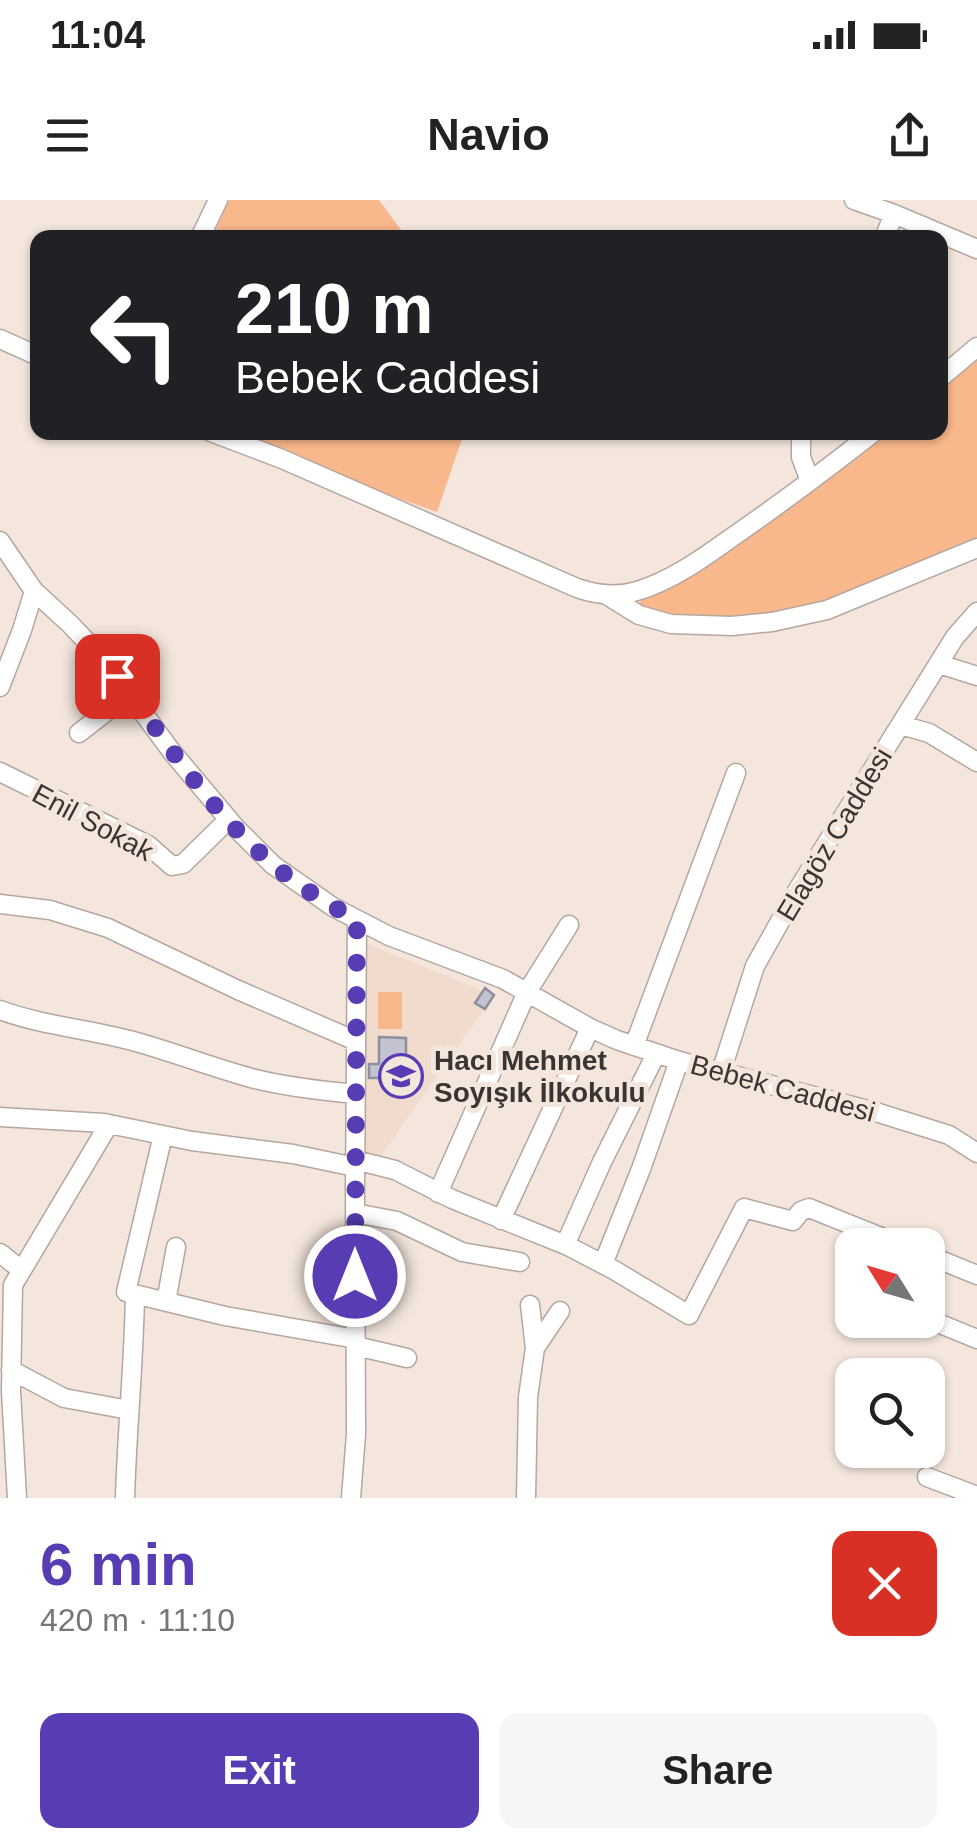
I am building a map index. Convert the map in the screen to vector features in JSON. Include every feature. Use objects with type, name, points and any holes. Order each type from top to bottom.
[{"type":"street","points":[[204,230],[218,200]]},
{"type":"street","points":[[854,200],[932,230]]},
{"type":"street","points":[[887,230],[894,214]]},
{"type":"street","points":[[948,237],[977,249]]},
{"type":"street","points":[[0,340],[30,353]]},
{"type":"street","points":[[948,371],[977,347]]},
{"type":"street","points":[[234,440],[559,580],[605,594],[632,592],[707,555],[864,440]]},
{"type":"street","points":[[252,440],[282,458]]},
{"type":"street","points":[[801,440],[800,457],[810,482]]},
{"type":"street","name":"Bebek Caddesi","points":[[0,541],[34,591],[88,641],[228,820],[290,878],[357,920],[487,972],[590,1028],[634,1046],[879,1113],[949,1135],[976,1151]]},
{"type":"street","points":[[605,594],[638,615],[658,622],[732,626],[772,622],[827,610],[977,548]]},
{"type":"street","points":[[0,686],[34,591]]},
{"type":"street","name":"Elagöz Caddesi","points":[[721,1072],[756,966],[797,891],[955,637],[977,612]]},
{"type":"street","points":[[0,630],[22,630]]},
{"type":"street","points":[[939,664],[977,676]]},
{"type":"street","points":[[79,733],[130,693]]},
{"type":"street","points":[[901,725],[929,732],[977,762]]},
{"type":"street","name":"Enil Sokak","points":[[0,772],[148,846],[172,866],[182,864],[228,820]]},
{"type":"street","points":[[634,1046],[736,773]]},
{"type":"street","points":[[0,904],[50,910],[108,928],[356,1041]]},
{"type":"street","points":[[351,1498],[356,1434],[357,920]]},
{"type":"street","points":[[438,1193],[527,992],[569,925]]},
{"type":"street","points":[[0,1010],[20,1018],[132,1040],[258,1080],[356,1094]]},
{"type":"street","points":[[501,1220],[590,1028]]},
{"type":"street","points":[[566,1245],[656,1054]]},
{"type":"street","points":[[603,1264],[679,1061]]},
{"type":"street","points":[[3,1122],[109,1124],[395,1170],[438,1193],[566,1245],[688,1315],[744,1208],[793,1221],[809,1208],[859,1228]]},
{"type":"street","points":[[17,1498],[11,1294],[20,1269],[109,1124]]},
{"type":"street","points":[[163,1135],[126,1292],[356,1343],[406,1358]]},
{"type":"street","points":[[355,1213],[397,1221],[462,1252],[520,1262]]},
{"type":"street","points":[[166,1302],[176,1247]]},
{"type":"street","points":[[0,1253],[20,1269]]},
{"type":"street","points":[[945,1263],[977,1276]]},
{"type":"street","points":[[126,1498],[135,1294]]},
{"type":"street","points":[[526,1498],[528,1397],[535,1348],[530,1305]]},
{"type":"street","points":[[535,1348],[560,1310]]},
{"type":"street","points":[[945,1326],[977,1339]]},
{"type":"street","points":[[11,1370],[64,1398],[129,1410]]},
{"type":"street","points":[[928,1477],[977,1496]]},
{"type":"shaded area","points":[[229,200],[379,200],[401,230],[216,230]]},
{"type":"shaded area","points":[[977,341],[977,543],[814,609],[704,622],[643,611],[643,597],[853,440],[948,440],[948,364]]},
{"type":"shaded area","points":[[261,440],[462,440],[437,512]]},
{"type":"shaded area","name":"Hacı Mehmet Soyışık İlkokulu","points":[[365,943],[494,995],[378,1160],[364,1158]]},
{"type":"shaded area","points":[[378,992],[402,992],[402,1029],[378,1029]]},
{"type":"building","points":[[485,988],[494,995],[485,1009],[475,1003]]},
{"type":"building","points":[[379,1037],[406,1038],[406,1078],[369,1078],[369,1064],[379,1064]]},
{"type":"place","name":"Hacı Mehmet Soyışık İlkokulu","points":[[401,1076]]},
{"type":"route","points":[[117,676],[192,778],[246,839],[290,878],[357,920],[355,1276]]}]
